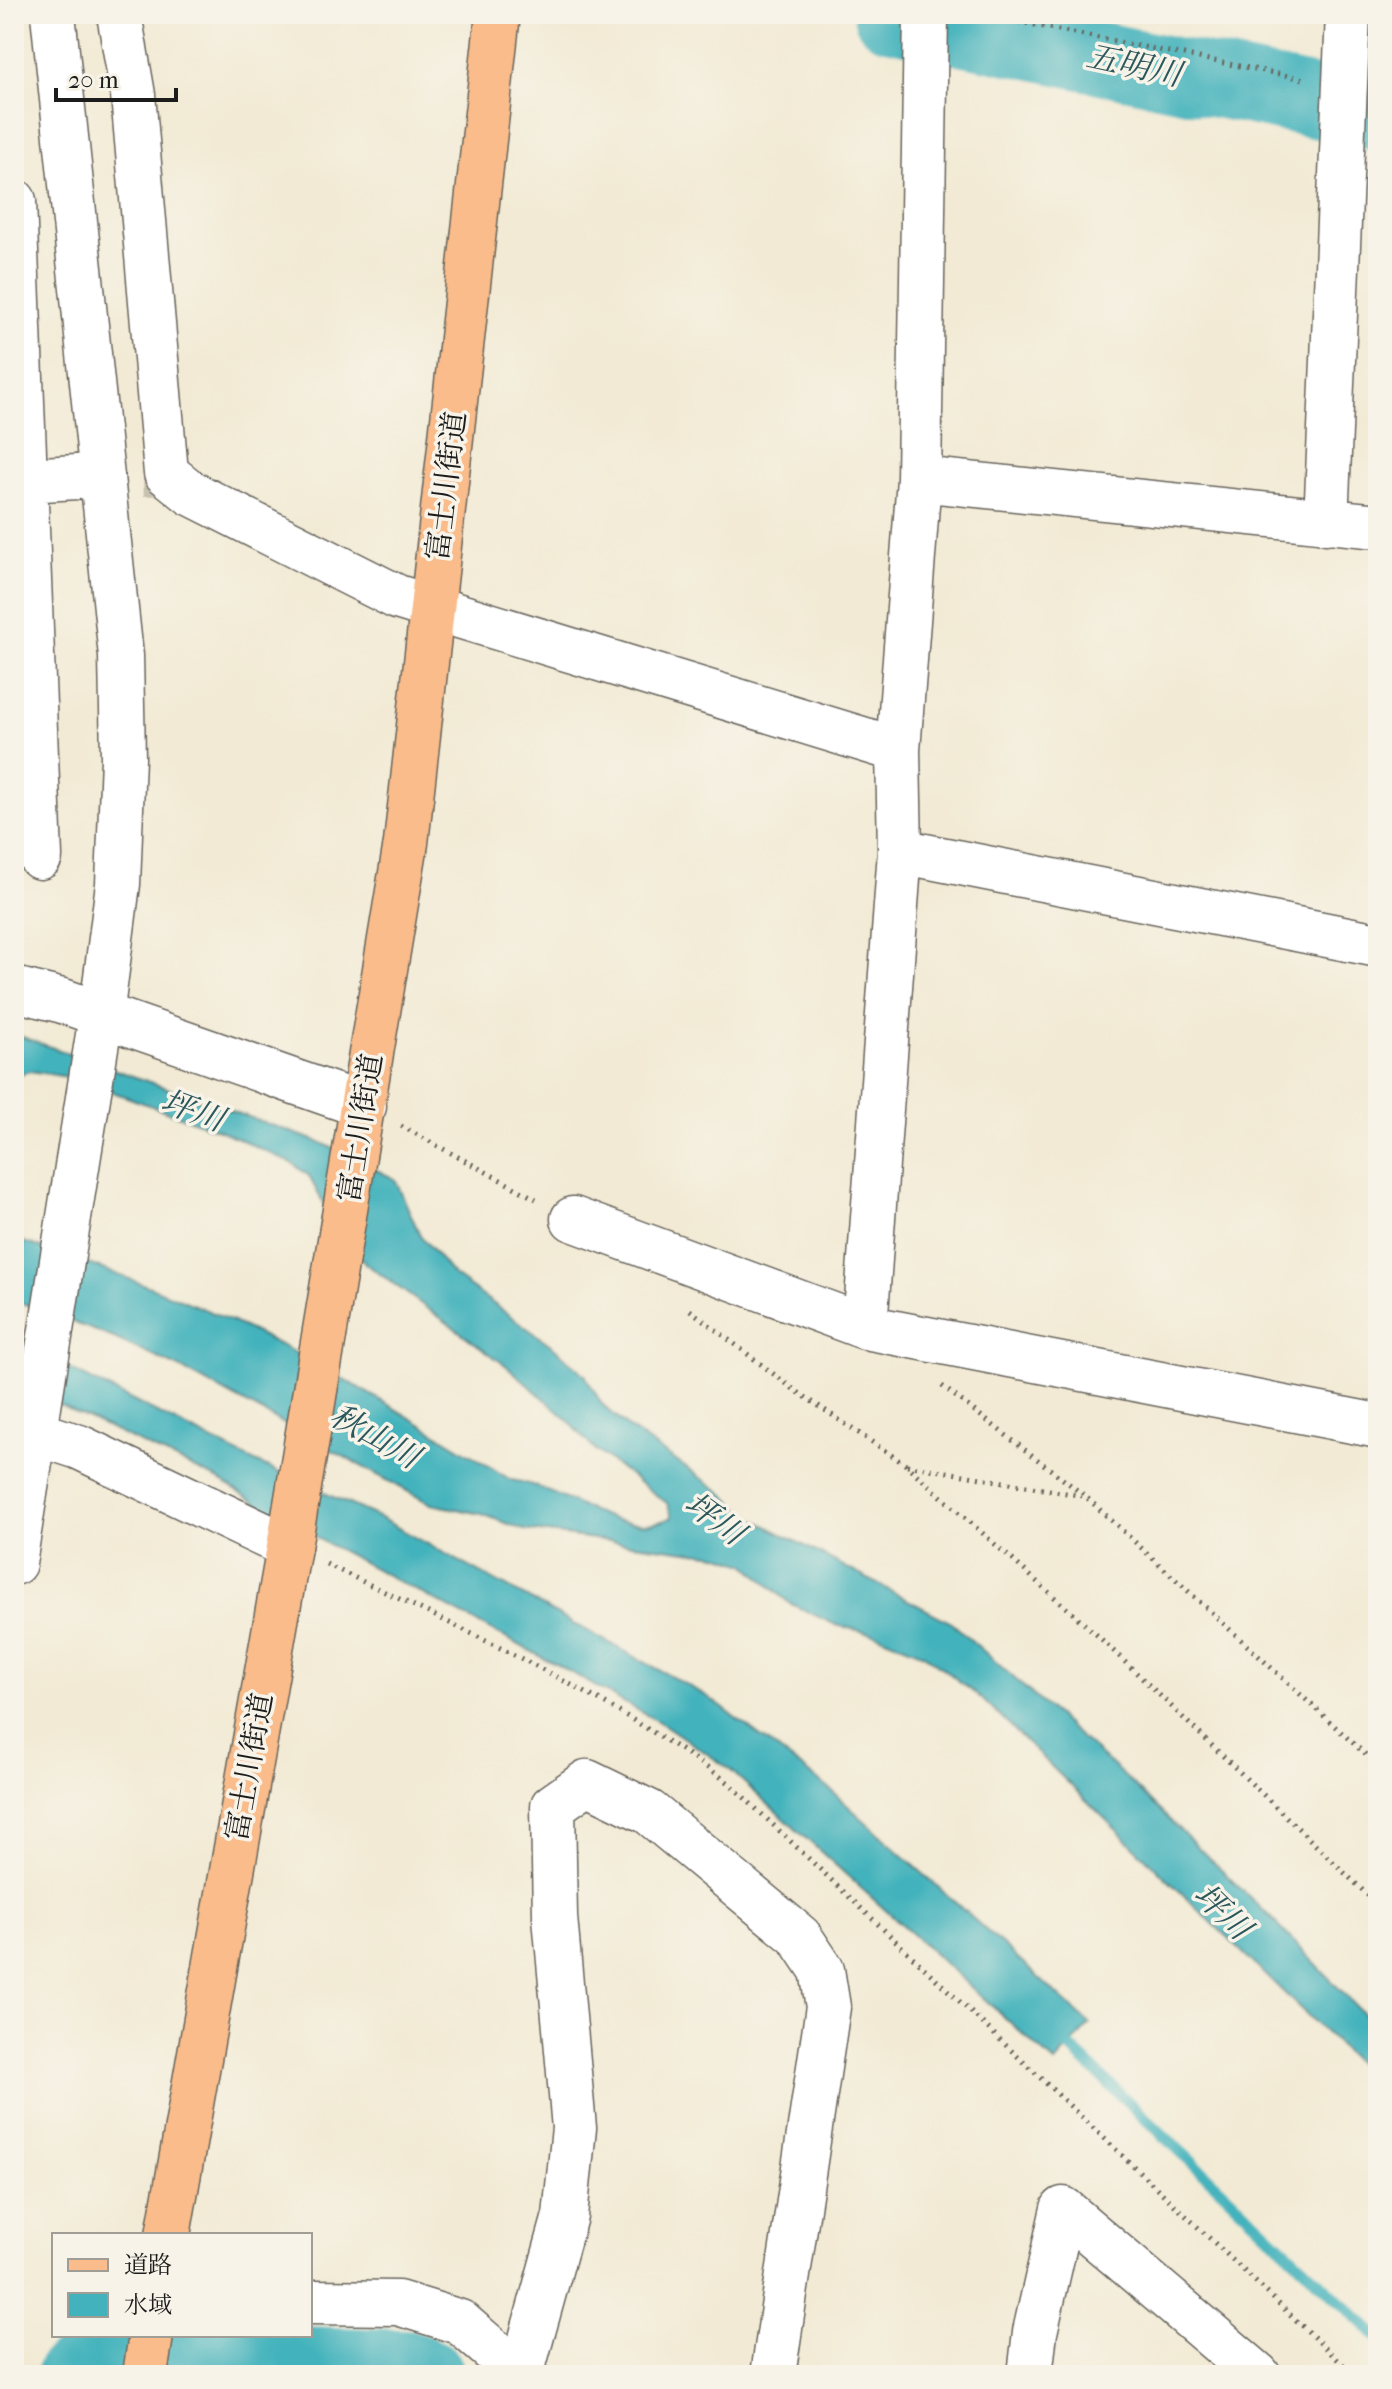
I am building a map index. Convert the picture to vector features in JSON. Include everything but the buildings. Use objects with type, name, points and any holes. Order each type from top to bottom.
[{"type":"main road","name":"富士川街道","points":[[168,2233],[291,1534],[406,843],[498,14]]},
{"type":"main road","points":[[145,2375],[151,2337]]},
{"type":"street","points":[[14,1563],[29,1419],[101,1016],[118,884],[123,758],[121,656],[53,14]]},
{"type":"street","points":[[119,14],[133,95],[166,473],[191,493],[397,597],[898,750]]},
{"type":"street","points":[[1326,522],[1340,141],[1348,14]]},
{"type":"street","points":[[865,1327],[900,851],[898,750],[919,479],[925,32]]},
{"type":"street","points":[[14,201],[40,857]]},
{"type":"street","points":[[25,480],[77,477]]},
{"type":"street","points":[[919,479],[1378,526]]},
{"type":"street","points":[[900,851],[1378,945]]},
{"type":"street","points":[[14,989],[364,1106]]},
{"type":"street","points":[[573,1219],[865,1327],[1378,1426]]},
{"type":"street","points":[[29,1419],[79,1447],[291,1534]]},
{"type":"street","points":[[312,2302],[398,2303],[460,2322],[521,2375],[565,2216],[574,2128],[555,1917],[553,1806],[587,1782],[649,1812],[800,1937],[822,1970],[828,2007],[773,2375]]},
{"type":"street","points":[[1030,2375],[1035,2332],[1063,2209],[1258,2375]]},
{"type":"path","points":[[979,14],[1343,87]]},
{"type":"path","points":[[939,1383],[1085,1496],[1378,1766]]},
{"type":"path","points":[[1085,1496],[906,1465],[1098,1636],[1378,1905]]},
{"type":"path","points":[[291,1534],[663,1736],[729,1783],[1354,2375]]},
{"type":"water","points":[[14,1034],[322,1143],[395,1179],[420,1235],[452,1274],[555,1348],[585,1375],[601,1403],[628,1428],[723,1493],[746,1515],[952,1623],[1124,1776],[1271,1918],[1378,2029],[1378,2084],[982,1699],[924,1654],[878,1635],[836,1625],[789,1603],[746,1564],[718,1555],[524,1530],[482,1514],[431,1504],[186,1371],[114,1338],[14,1300],[14,1239],[135,1281],[252,1331],[384,1402],[511,1480],[632,1523],[653,1523],[672,1517],[667,1503],[594,1449],[565,1417],[508,1367],[365,1263],[331,1218],[309,1176],[292,1163],[224,1132],[74,1078],[30,1071],[14,1076]]},
{"type":"water","points":[[24,1342],[81,1375],[253,1461],[378,1517],[707,1696],[827,1787],[1090,2024],[1055,2063],[728,1768],[666,1726],[309,1534],[217,1479],[14,1384],[14,1350]]},
{"type":"waterway","name":"五明川","points":[[889,14],[1378,115]]},
{"type":"waterway","points":[[1058,2036],[1378,2337]]},
{"type":"waterway","points":[[72,2375],[100,2364],[267,2361],[405,2365],[429,2375]]},
{"type":"tunnel","points":[[77,477],[166,473]]},
{"type":"water label","name":"坪川","points":[[193,1110]]},
{"type":"water label","name":"秋山川","points":[[375,1436]]},
{"type":"water label","name":"坪川","points":[[715,1518]]},
{"type":"water label","name":"坪川","points":[[1223,1911]]}]
